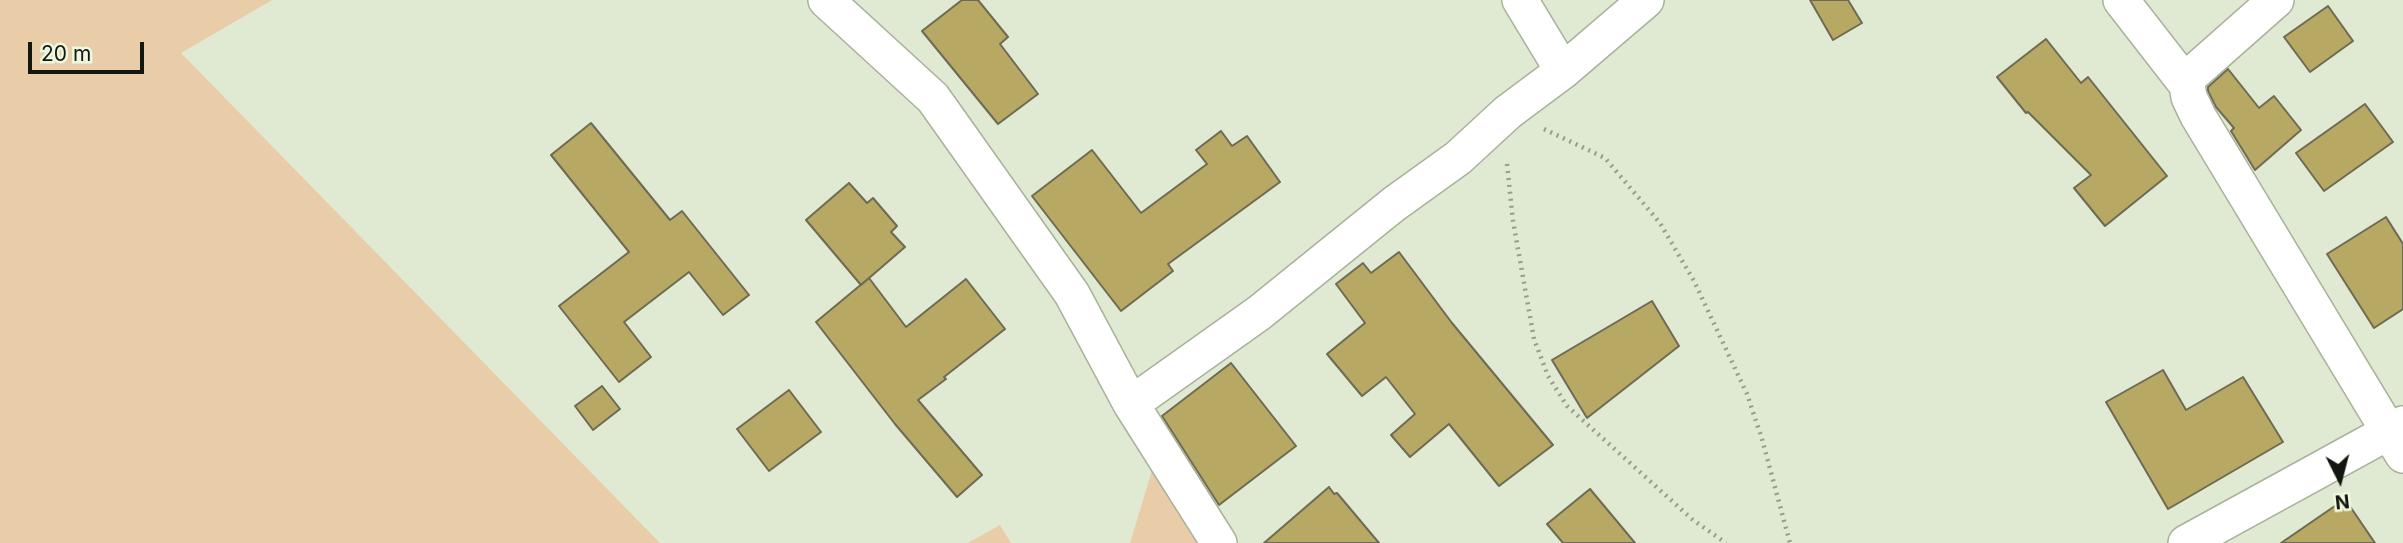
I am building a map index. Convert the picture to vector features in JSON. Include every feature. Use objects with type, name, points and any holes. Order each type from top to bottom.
[{"type":"street","points":[[826,0],[933,98],[1072,294],[1131,404],[1219,543]]},
{"type":"street","points":[[1520,0],[1563,71]]},
{"type":"street","points":[[1131,404],[1259,313],[1394,204],[1458,158],[1508,112],[1563,71],[1646,0]]},
{"type":"street","points":[[2121,0],[2187,85]]},
{"type":"street","points":[[2186,543],[2398,437],[2198,116],[2189,97],[2187,85],[2190,76],[2276,0]]},
{"type":"path","points":[[1726,543],[1693,520],[1567,406],[1548,376],[1534,339],[1513,221],[1506,149],[1508,112],[1605,158],[1660,223],[1694,281],[1747,394],[1790,543]]},
{"type":"shaded area","points":[[0,0],[272,0],[181,53],[660,543],[0,543]]},
{"type":"shaded area","points":[[1157,454],[1210,543],[1130,543]]},
{"type":"shaded area","points":[[1000,525],[1011,543],[968,543]]},
{"type":"building","points":[[962,0],[978,0],[1008,37],[1000,44],[1038,94],[998,124],[922,31]]},
{"type":"building","points":[[1810,0],[1848,0],[1862,23],[1833,40]]},
{"type":"building","points":[[2328,6],[2353,41],[2310,72],[2284,37]]},
{"type":"building","points":[[2046,39],[2081,83],[2088,77],[2167,176],[2105,226],[2074,188],[2091,175],[2028,112],[2026,113],[1997,77]]},
{"type":"building","points":[[2228,69],[2259,108],[2274,96],[2301,130],[2255,170],[2231,131],[2234,128],[2216,107],[2208,91],[2208,87]]},
{"type":"building","points":[[2365,104],[2393,142],[2324,191],[2296,153]]},
{"type":"building","points":[[591,123],[670,220],[682,211],[749,295],[723,315],[689,272],[624,322],[651,357],[619,382],[559,306],[629,252],[551,155]]},
{"type":"building","points":[[1221,131],[1232,146],[1247,136],[1280,182],[1168,264],[1173,271],[1121,311],[1032,196],[1092,150],[1141,213],[1207,164],[1196,150]]},
{"type":"building","points":[[849,183],[867,203],[873,198],[897,226],[891,232],[905,247],[861,285],[806,220]]},
{"type":"building","points":[[2386,217],[2403,244],[2403,309],[2374,328],[2327,254]]},
{"type":"building","points":[[1399,252],[1452,323],[1553,445],[1499,486],[1449,424],[1410,457],[1391,435],[1415,414],[1386,377],[1362,396],[1327,354],[1365,323],[1336,284],[1363,263],[1371,273]]},
{"type":"building","points":[[869,278],[906,327],[966,279],[1005,329],[918,400],[982,475],[957,497],[895,424],[816,322]]},
{"type":"building","points":[[1652,301],[1679,346],[1587,418],[1552,360]]},
{"type":"building","points":[[1231,363],[1296,446],[1219,505],[1162,416]]},
{"type":"building","points":[[2163,370],[2186,410],[2243,377],[2283,442],[2168,509],[2106,402]]},
{"type":"building","points":[[602,386],[620,409],[593,430],[575,406]]},
{"type":"building","points":[[789,390],[821,432],[769,471],[737,429]]},
{"type":"building","points":[[1329,487],[1379,543],[1264,543]]},
{"type":"building","points":[[1590,489],[1635,543],[1563,543],[1547,524]]},
{"type":"building","points":[[2345,499],[2375,543],[2281,543]]}]
